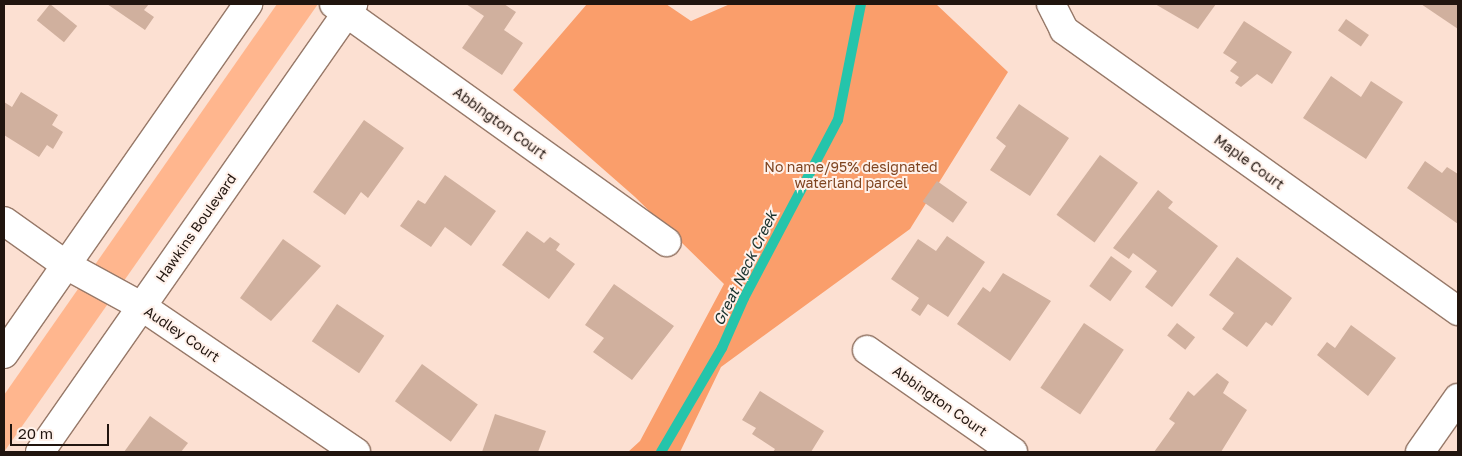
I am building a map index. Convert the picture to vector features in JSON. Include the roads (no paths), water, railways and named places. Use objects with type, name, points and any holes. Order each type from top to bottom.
[{"type":"street","points":[[4,354],[248,4]]},
{"type":"street","name":"Maple Court","points":[[1051,4],[1064,30],[1458,311]]},
{"type":"street","name":"Abbington Court","points":[[344,7],[666,242]]},
{"type":"street","name":"Hawkins Boulevard","points":[[40,452],[344,7]]},
{"type":"street","name":"Audley Court","points":[[4,221],[66,265],[141,306],[356,452]]},
{"type":"street","name":"Abbington Court","points":[[868,350],[1013,452]]},
{"type":"street","points":[[1420,452],[1458,398]]},
{"type":"waterway","name":"Great Neck Creek","points":[[661,452],[722,348],[744,298],[838,120],[861,4]]},
{"type":"park label","name":"No name/95% designated waterland parcel","points":[[851,176]]}]
